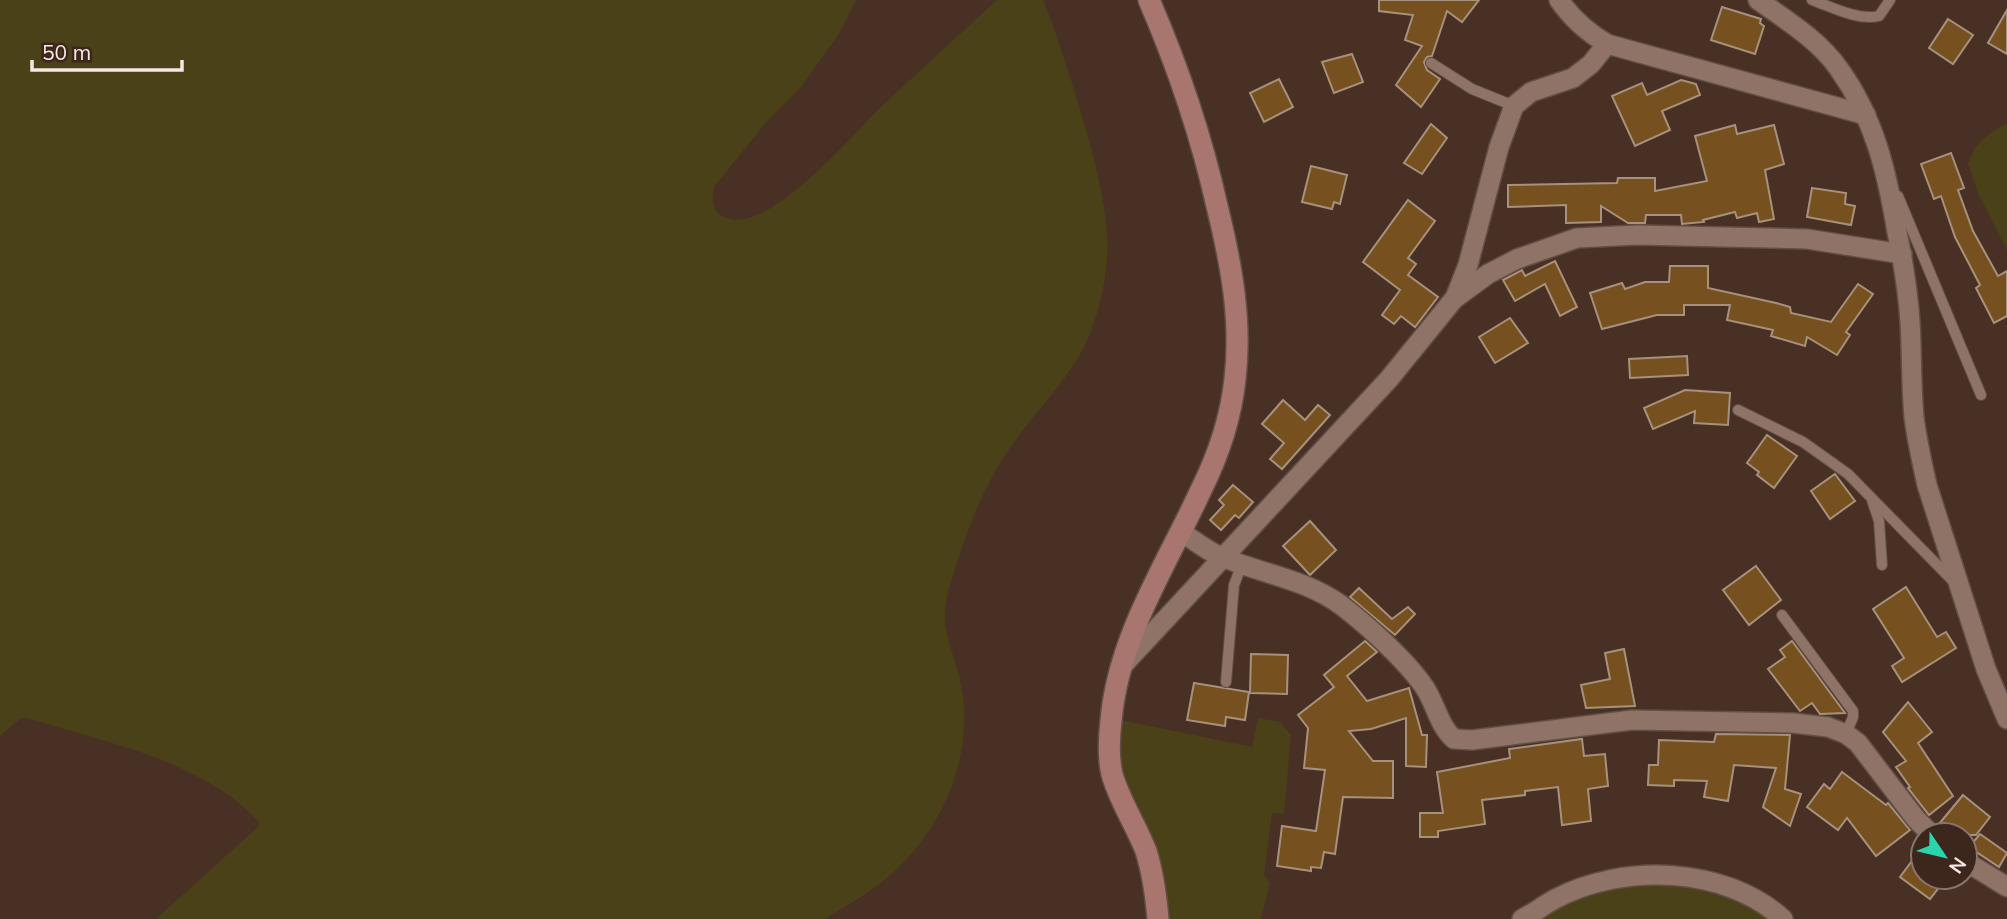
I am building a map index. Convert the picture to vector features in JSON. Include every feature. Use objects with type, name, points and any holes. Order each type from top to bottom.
[{"type":"street","points":[[1149,0],[1183,84],[1204,149],[1228,252],[1235,294],[1237,332],[1235,380],[1225,430],[1203,488],[1160,571],[1137,623],[1122,665],[1111,718],[1109,754],[1112,775],[1146,852],[1155,890],[1158,919]]},
{"type":"street","points":[[1559,0],[1572,18],[1592,36],[1607,44],[1866,115]]},
{"type":"street","points":[[1758,0],[1819,46],[1838,67],[1866,115],[1886,170],[1902,254],[1910,318],[1914,417],[1920,454],[1927,485],[1986,669],[2007,719]]},
{"type":"street","points":[[1454,299],[1468,265],[1499,147],[1514,106],[1531,92],[1573,78],[1591,64],[1607,44]]},
{"type":"street","points":[[1122,665],[1389,379],[1454,299],[1488,274],[1517,258],[1577,238],[1637,235],[1807,239],[1902,254]]},
{"type":"street","points":[[1181,532],[1221,557],[1295,581],[1321,592],[1342,606],[1416,676],[1444,727],[1454,739],[1472,740],[1632,720],[1793,723],[1828,727],[1846,734],[1858,743],[1918,821]]},
{"type":"street","points":[[1979,870],[2007,887]]},
{"type":"street","points":[[1522,919],[1555,899],[1587,887],[1639,877],[1680,876],[1734,887],[1760,901],[1783,919]]},
{"type":"lane","points":[[1812,0],[1872,18],[1880,16],[1890,0]]},
{"type":"lane","points":[[1432,63],[1472,89],[1514,106]]},
{"type":"lane","points":[[1886,170],[1980,395]]},
{"type":"lane","points":[[1738,410],[1780,430],[1848,474],[1961,589]]},
{"type":"lane","points":[[1871,496],[1879,521],[1882,565]]},
{"type":"lane","points":[[1226,682],[1234,585],[1242,564]]},
{"type":"lane","points":[[1782,615],[1853,711],[1853,719],[1846,734]]},
{"type":"shaded area","points":[[0,0],[856,0],[839,34],[801,87],[768,120],[714,187],[713,201],[718,213],[726,218],[744,219],[765,211],[810,178],[882,106],[997,0],[1043,0],[1071,80],[1098,175],[1107,233],[1105,278],[1094,324],[1082,351],[1004,457],[986,488],[966,537],[949,588],[945,616],[961,685],[963,741],[948,796],[935,822],[899,867],[872,889],[825,919],[156,919],[258,827],[259,822],[236,801],[210,783],[181,768],[119,745],[27,718],[20,719],[0,736]]},
{"type":"shaded area","points":[[2007,123],[2007,250],[1979,195],[1968,164],[1983,139]]},
{"type":"shaded area","points":[[1111,718],[1252,747],[1258,718],[1280,722],[1291,735],[1284,814],[1272,813],[1264,875],[1270,883],[1261,919],[1158,919],[1112,775]]},
{"type":"shaded area","points":[[1680,876],[1783,919],[1522,919],[1555,899]]},
{"type":"building","points":[[1379,0],[1479,0],[1462,22],[1447,11],[1432,56],[1427,57],[1424,62],[1427,70],[1440,79],[1421,107],[1396,85],[1422,46],[1405,40],[1413,15],[1379,11]]},
{"type":"building","points":[[1722,7],[1761,19],[1760,23],[1764,26],[1755,54],[1711,40]]},
{"type":"building","points":[[2007,10],[2007,54],[1988,43]]},
{"type":"building","points":[[1948,19],[1973,35],[1953,64],[1929,48]]},
{"type":"building","points":[[1352,54],[1363,82],[1334,93],[1322,62]]},
{"type":"building","points":[[1279,79],[1293,107],[1264,122],[1250,93]]},
{"type":"building","points":[[1681,80],[1696,84],[1700,95],[1662,111],[1670,130],[1635,146],[1612,96],[1642,83],[1647,95]]},
{"type":"building","points":[[1431,124],[1447,138],[1422,174],[1404,163]]},
{"type":"building","points":[[1735,125],[1737,134],[1774,125],[1784,164],[1765,170],[1774,219],[1759,222],[1757,213],[1737,218],[1735,212],[1703,220],[1704,222],[1682,224],[1681,215],[1646,215],[1645,223],[1628,223],[1601,206],[1601,222],[1566,223],[1566,205],[1508,207],[1508,185],[1617,183],[1618,178],[1655,178],[1655,191],[1707,181],[1695,136]]},
{"type":"building","points":[[1951,153],[1964,188],[1958,190],[1973,231],[1998,276],[2007,271],[2007,316],[1994,323],[1976,288],[1980,285],[1955,237],[1941,196],[1934,199],[1921,164]]},
{"type":"building","points":[[1311,166],[1347,175],[1340,204],[1334,202],[1332,209],[1302,202]]},
{"type":"building","points":[[1812,188],[1846,193],[1845,204],[1855,206],[1851,225],[1807,217]]},
{"type":"building","points":[[1408,200],[1435,221],[1408,258],[1416,264],[1408,275],[1438,297],[1415,327],[1401,316],[1394,324],[1382,315],[1400,290],[1363,262]]},
{"type":"building","points":[[1555,261],[1577,307],[1560,316],[1545,284],[1515,301],[1503,280],[1522,270],[1525,276]]},
{"type":"building","points":[[1670,266],[1708,266],[1708,288],[1776,303],[1790,307],[1791,313],[1831,322],[1858,284],[1873,294],[1846,332],[1850,335],[1837,355],[1807,337],[1805,346],[1771,336],[1773,330],[1727,320],[1730,305],[1684,305],[1684,315],[1657,315],[1602,329],[1590,293],[1622,283],[1625,289],[1645,282],[1669,282]]},
{"type":"building","points":[[1510,318],[1528,343],[1495,363],[1479,337]]},
{"type":"building","points":[[1687,356],[1688,375],[1630,378],[1629,359]]},
{"type":"building","points":[[1685,390],[1730,393],[1728,425],[1694,423],[1695,411],[1653,429],[1644,408]]},
{"type":"building","points":[[1283,400],[1305,420],[1318,405],[1330,415],[1282,469],[1270,459],[1284,443],[1262,424]]},
{"type":"building","points":[[1767,435],[1797,456],[1774,488],[1747,463]]},
{"type":"building","points":[[1835,474],[1855,501],[1830,519],[1811,491]]},
{"type":"building","points":[[1233,485],[1253,502],[1239,518],[1235,515],[1221,530],[1210,520],[1224,505],[1219,500]]},
{"type":"building","points":[[1310,521],[1336,550],[1310,575],[1283,546]]},
{"type":"building","points":[[1756,566],[1781,600],[1749,625],[1723,590]]},
{"type":"building","points":[[1906,587],[1937,637],[1946,632],[1956,648],[1902,682],[1892,666],[1904,658],[1873,609]]},
{"type":"building","points":[[1359,588],[1392,619],[1408,607],[1415,614],[1395,635],[1350,597]]},
{"type":"building","points":[[1365,641],[1377,652],[1347,676],[1367,701],[1409,688],[1422,735],[1427,735],[1426,767],[1406,766],[1406,718],[1371,729],[1349,731],[1373,761],[1393,761],[1393,798],[1343,797],[1335,854],[1324,852],[1321,868],[1311,867],[1311,871],[1277,866],[1282,826],[1316,831],[1325,770],[1304,768],[1308,728],[1298,715],[1334,687],[1324,675]]},
{"type":"building","points":[[1792,641],[1845,713],[1820,714],[1812,703],[1800,711],[1768,669],[1785,657],[1780,650]]},
{"type":"building","points":[[1624,649],[1635,706],[1586,708],[1581,685],[1610,679],[1605,653]]},
{"type":"building","points":[[1251,654],[1288,655],[1287,694],[1250,693]]},
{"type":"building","points":[[1194,683],[1249,692],[1245,720],[1226,717],[1225,726],[1187,720]]},
{"type":"building","points":[[1908,702],[1932,732],[1918,743],[1953,796],[1929,815],[1896,767],[1906,761],[1883,732]]},
{"type":"building","points":[[1716,734],[1790,735],[1785,789],[1801,794],[1790,826],[1763,807],[1776,768],[1734,765],[1728,801],[1704,797],[1707,781],[1674,780],[1674,786],[1648,785],[1649,765],[1658,765],[1659,740],[1714,742]]},
{"type":"building","points":[[1582,739],[1584,756],[1605,754],[1608,786],[1588,789],[1591,821],[1562,825],[1558,787],[1525,791],[1525,795],[1482,800],[1485,824],[1438,831],[1438,837],[1420,837],[1420,813],[1443,813],[1437,772],[1510,758],[1509,749]]},
{"type":"building","points":[[1842,772],[1886,805],[1888,803],[1909,831],[1876,856],[1847,818],[1838,830],[1807,807],[1824,784],[1830,789]]},
{"type":"building","points":[[1963,795],[1990,817],[1979,831],[1979,821],[1941,821]]},
{"type":"building","points":[[1979,835],[2007,853],[1999,867],[1979,854]]},
{"type":"building","points":[[1909,865],[1909,884],[1900,877]]},
{"type":"building","points":[[1919,891],[1936,891],[1930,899]]}]
